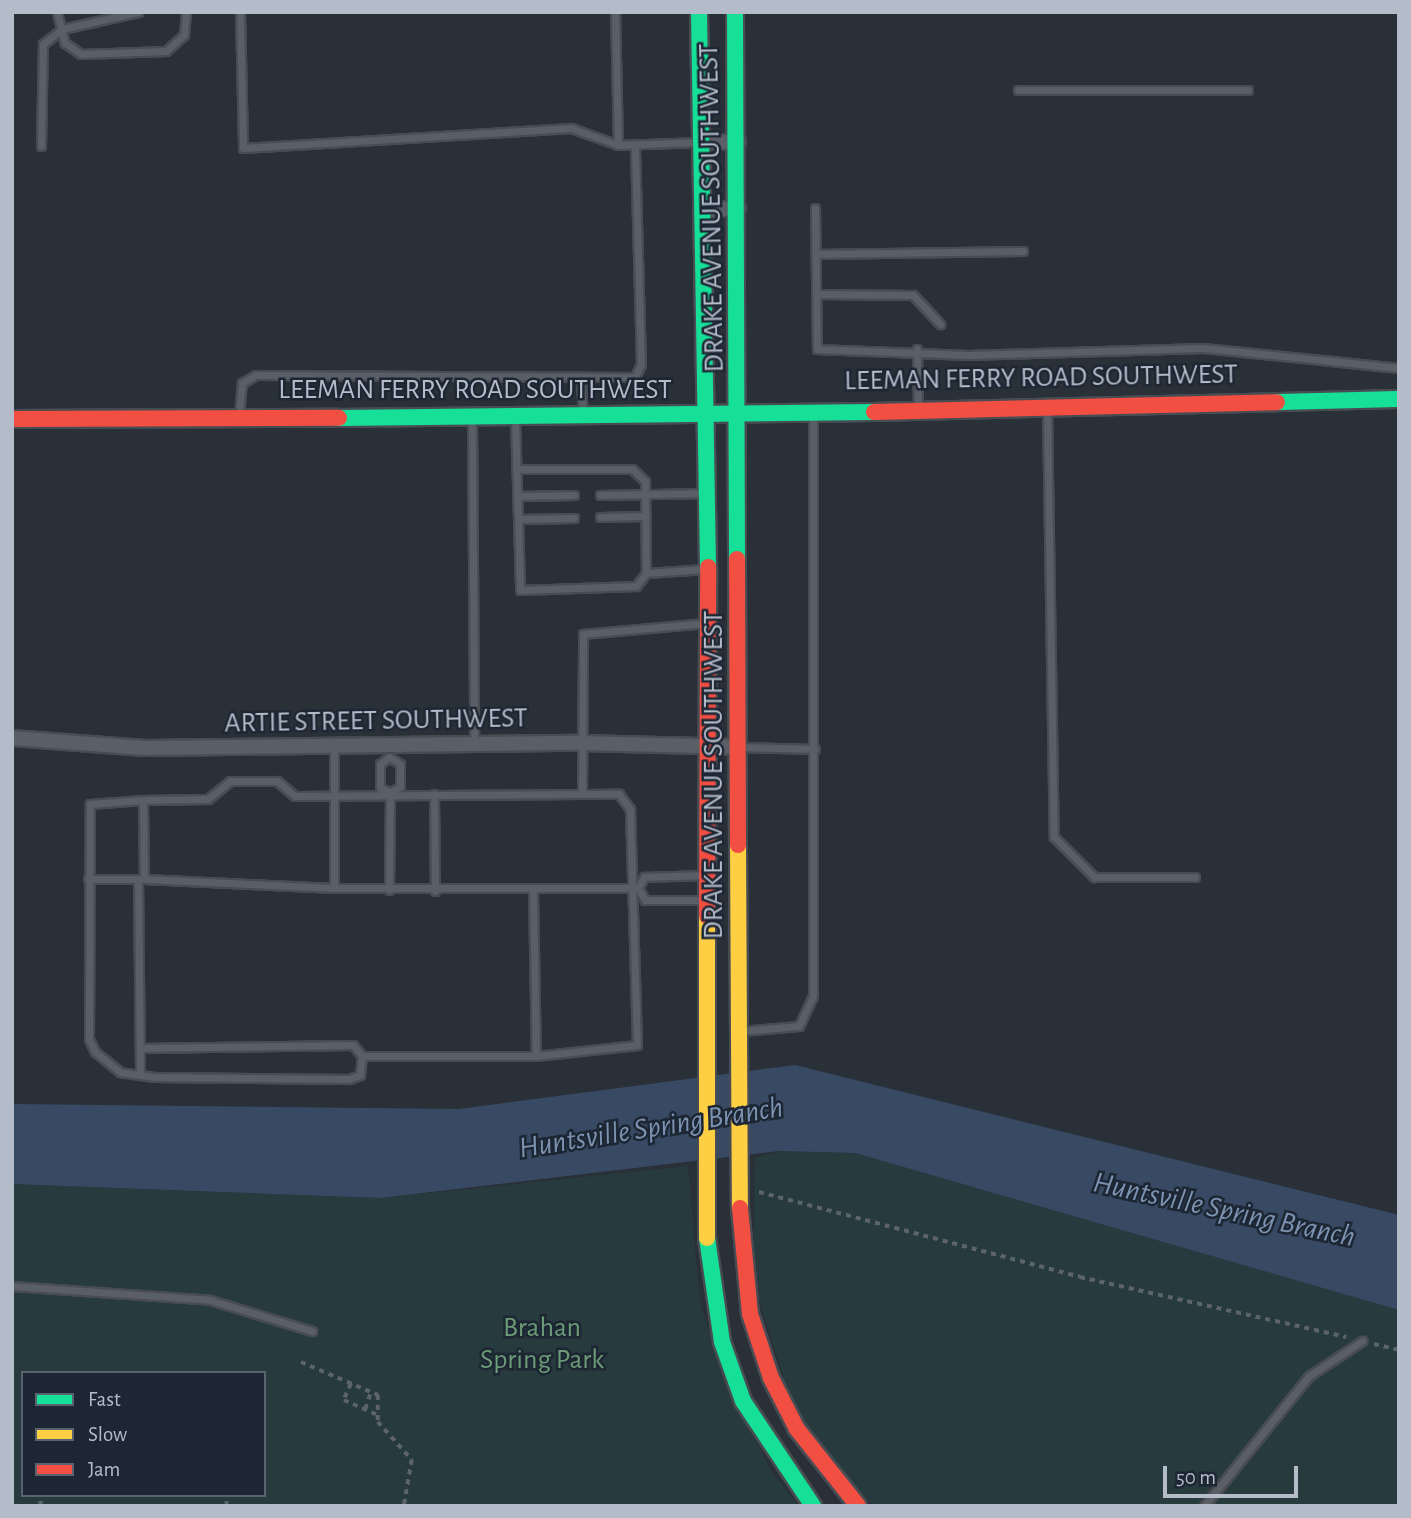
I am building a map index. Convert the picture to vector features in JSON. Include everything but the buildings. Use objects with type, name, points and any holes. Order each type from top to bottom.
[{"type":"street","name":"DRAKE AVENUE SOUTHWEST","points":[[699,12],[708,416],[707,1257],[722,1342],[761,1435],[813,1506]]},
{"type":"street","name":"DRAKE AVENUE SOUTHWEST","points":[[736,12],[740,415],[738,1187],[743,1282],[771,1378],[797,1429],[858,1506]]},
{"type":"street","points":[[702,142],[738,142]]},
{"type":"street","points":[[704,210],[738,208]]},
{"type":"street","name":"LEEMAN FERRY ROAD SOUTHWEST","points":[[12,419],[708,416],[813,409],[1047,408],[1399,399]]},
{"type":"street","name":"ARTIE STREET SOUTHWEST","points":[[12,738],[145,748],[334,746],[389,751],[474,744],[581,743],[706,749],[740,747]]},
{"type":"lane","points":[[57,12],[65,43],[81,54],[166,51],[184,36],[186,12]]},
{"type":"lane","points":[[41,146],[43,44],[62,29],[138,12]]},
{"type":"lane","points":[[240,12],[243,148],[571,128],[618,145],[702,142]]},
{"type":"lane","points":[[615,12],[618,145]]},
{"type":"lane","points":[[1018,90],[1248,90]]},
{"type":"lane","points":[[239,417],[242,383],[256,375],[582,380],[635,377],[640,364],[635,144]]},
{"type":"lane","points":[[814,208],[817,349],[917,349],[968,355],[1203,348],[1399,368]]},
{"type":"lane","points":[[815,254],[1023,251]]},
{"type":"lane","points":[[816,294],[913,295],[940,324]]},
{"type":"lane","points":[[917,349],[918,408]]},
{"type":"lane","points":[[582,380],[583,416]]},
{"type":"lane","points":[[1047,408],[1054,836],[1094,877],[1195,877]]},
{"type":"lane","points":[[740,1031],[800,1026],[813,996],[816,749],[813,409]]},
{"type":"lane","points":[[472,417],[474,744]]},
{"type":"lane","points":[[515,418],[516,469],[520,590],[636,586],[646,573],[645,481],[632,469],[516,469]]},
{"type":"lane","points":[[600,495],[707,494]]},
{"type":"lane","points":[[517,496],[574,495]]},
{"type":"lane","points":[[600,517],[646,516]]},
{"type":"lane","points":[[518,519],[574,518]]},
{"type":"lane","points":[[646,573],[706,569]]},
{"type":"lane","points":[[582,792],[583,634],[706,623]]},
{"type":"lane","points":[[334,746],[334,888]]},
{"type":"lane","points":[[740,747],[816,749]]},
{"type":"lane","points":[[389,751],[400,764],[400,787],[391,794],[380,788],[380,764],[389,751]]},
{"type":"lane","points":[[140,1048],[353,1045],[362,1056],[360,1075],[349,1079],[140,1075],[106,1063],[89,1039],[90,804],[208,799],[230,781],[277,781],[295,796],[608,792],[628,802],[634,888],[637,1045],[536,1056],[362,1056]]},
{"type":"lane","points":[[389,890],[391,794]]},
{"type":"lane","points":[[434,794],[435,891]]},
{"type":"lane","points":[[140,1075],[143,800]]},
{"type":"lane","points":[[88,879],[435,891],[634,888],[644,877],[706,875]]},
{"type":"lane","points":[[634,888],[645,900],[706,900]]},
{"type":"lane","points":[[533,890],[536,1056]]},
{"type":"lane","points":[[12,1286],[210,1300],[312,1331]]},
{"type":"lane","points":[[1204,1506],[1309,1376],[1362,1341]]},
{"type":"path","points":[[738,1187],[1080,1278],[1399,1350]]},
{"type":"path","points":[[301,1362],[378,1395],[378,1415]]},
{"type":"path","points":[[351,1384],[344,1400],[378,1415],[412,1461],[404,1506]]},
{"type":"path","points":[[365,1409],[371,1392]]},
{"type":"green space","points":[[779,1151],[855,1153],[1399,1310],[1399,1506],[873,1506],[829,1458],[791,1401],[753,1282],[755,1158]]},
{"type":"green space","name":"Brahan Spring Park","points":[[688,1166],[700,1303],[726,1385],[772,1472],[799,1506],[12,1506],[12,1184],[380,1198]]},
{"type":"water","name":"Huntsville Spring Branch","points":[[795,1065],[1399,1215],[1399,1310],[855,1153],[779,1151],[380,1198],[12,1184],[12,1104],[459,1109]]},
{"type":"traffic: fast","points":[[699,12],[708,567]]},
{"type":"traffic: fast","points":[[735,12],[737,559]]},
{"type":"traffic: fast","points":[[1277,402],[1399,399]]},
{"type":"traffic: fast","points":[[339,418],[874,412]]},
{"type":"traffic: fast","points":[[707,1238],[722,1342],[743,1401],[813,1506]]},
{"type":"traffic: slow","points":[[738,845],[740,1208]]},
{"type":"traffic: slow","points":[[707,916],[707,1238]]},
{"type":"traffic: jam","points":[[874,412],[1277,402]]},
{"type":"traffic: jam","points":[[12,419],[339,418]]},
{"type":"traffic: jam","points":[[737,559],[738,845]]},
{"type":"traffic: jam","points":[[707,916],[708,567]]},
{"type":"traffic: jam","points":[[740,1208],[750,1314],[771,1378],[797,1429],[858,1506]]}]
